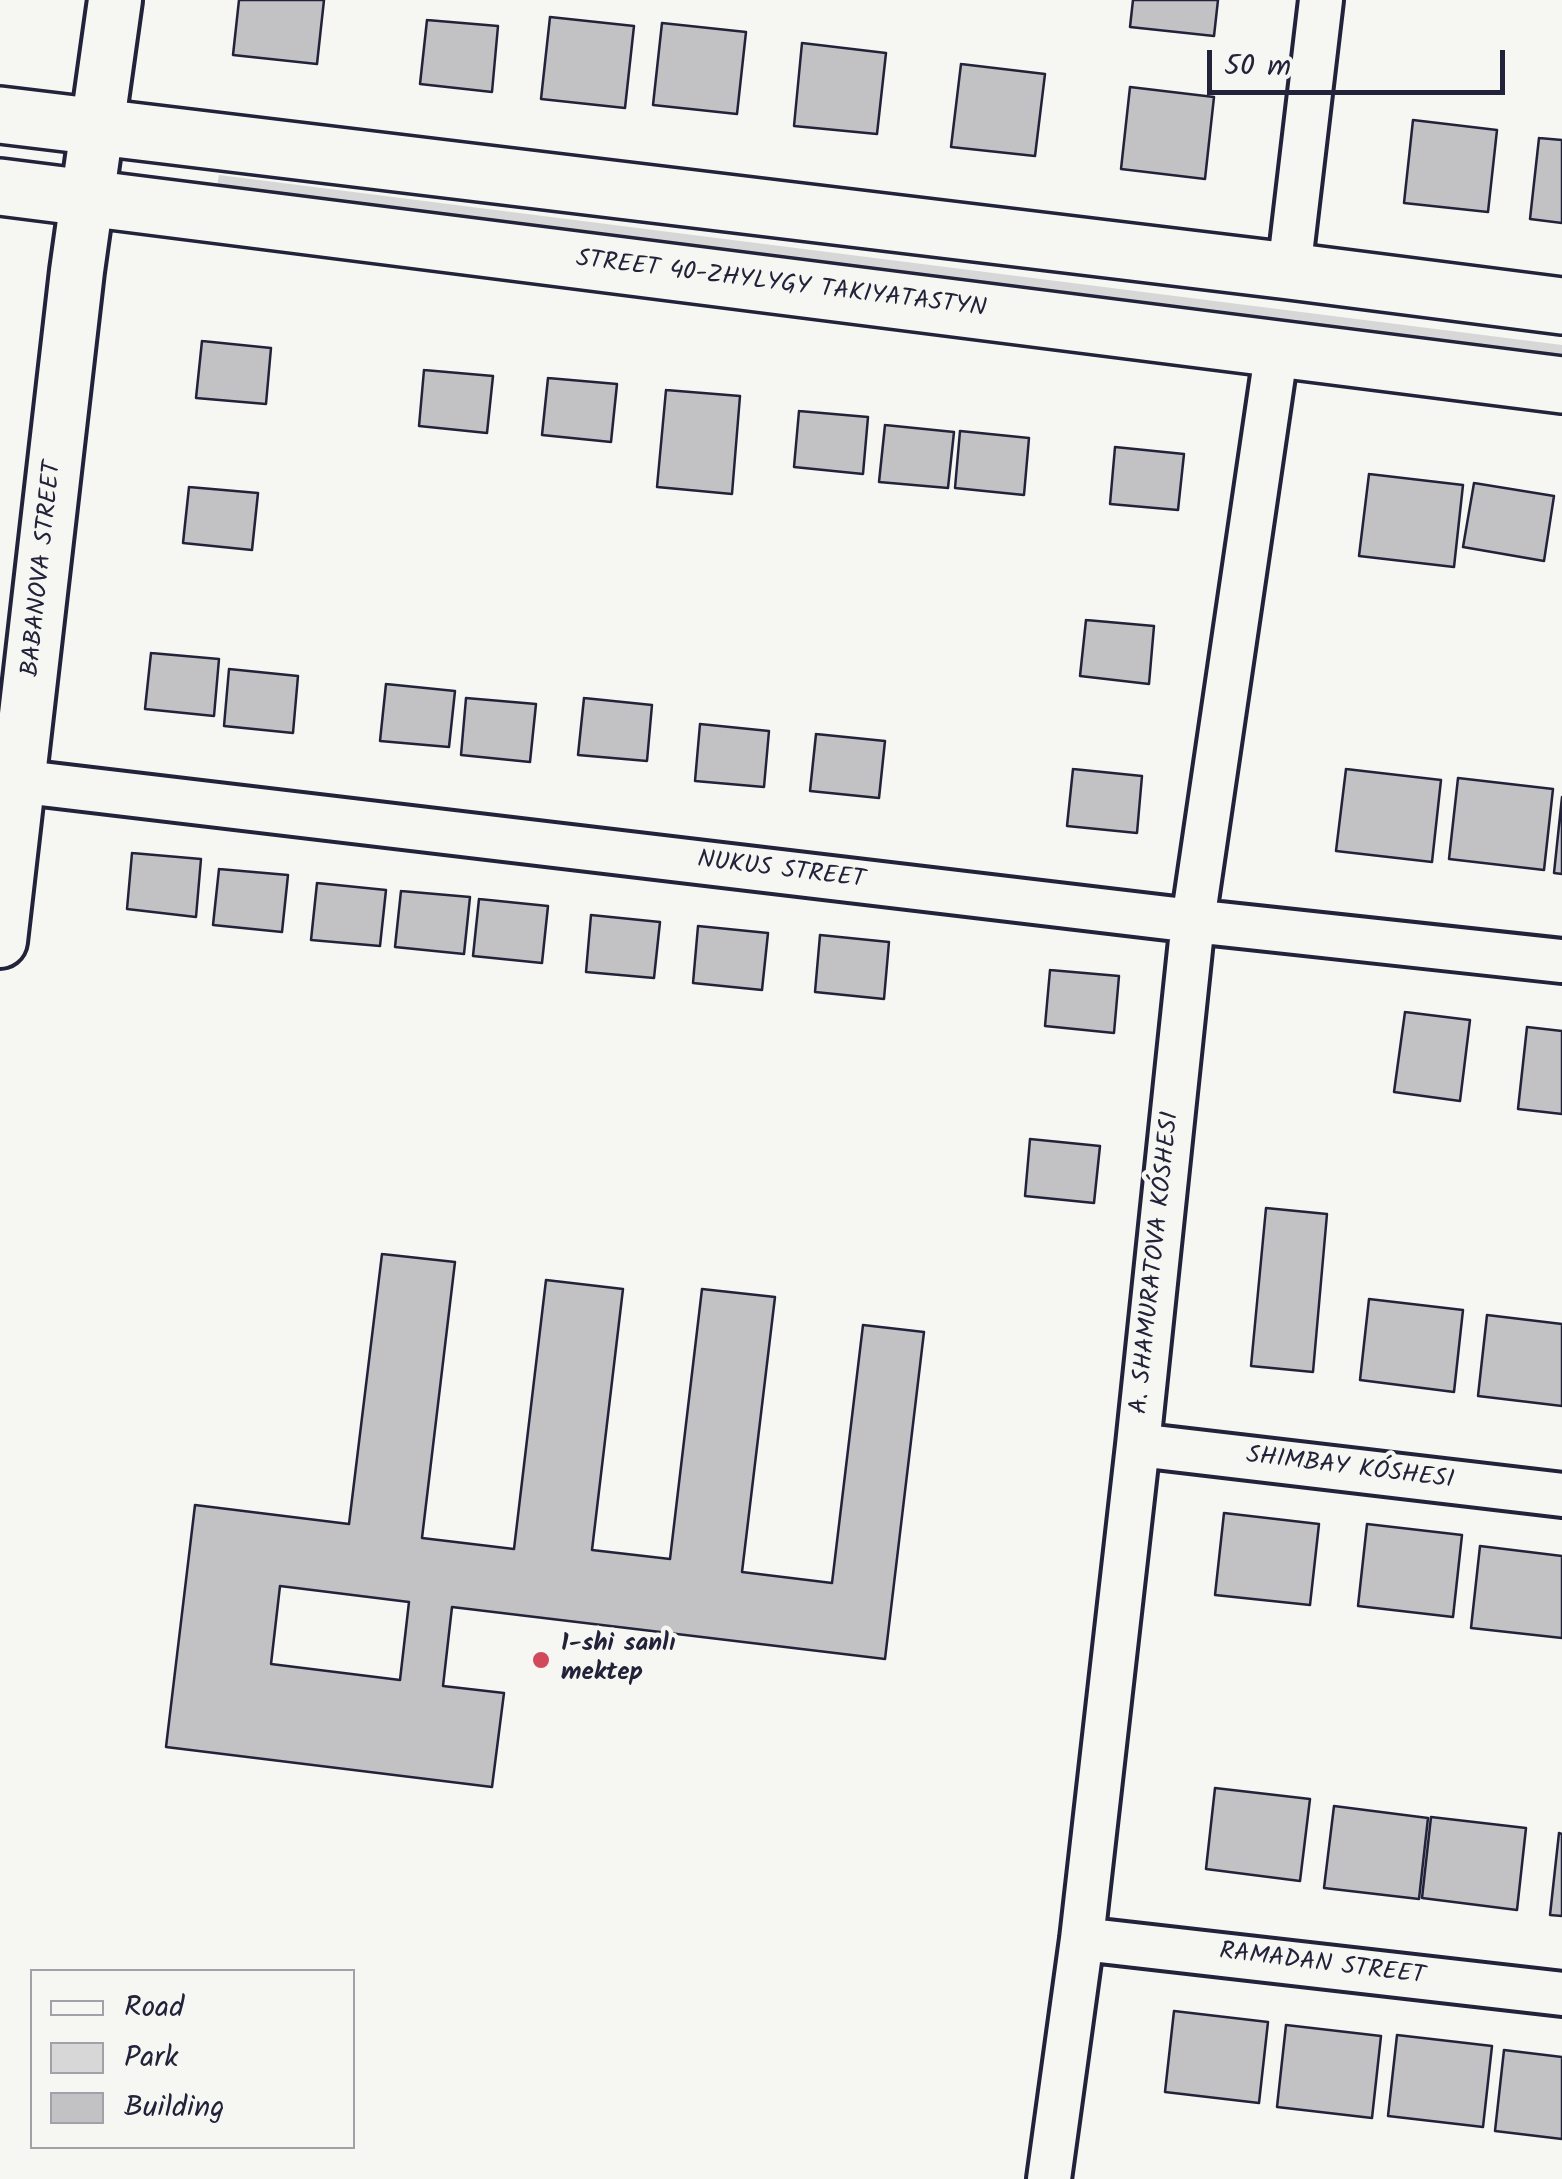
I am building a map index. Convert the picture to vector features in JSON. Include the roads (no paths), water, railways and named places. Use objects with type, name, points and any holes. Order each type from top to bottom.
[{"type":"main road","points":[[0,115],[1562,306]]},
{"type":"main road","name":"STREET 40-ZHYLYGY TAKIYATASTYN","points":[[0,187],[1562,385]]},
{"type":"street","points":[[97,127],[114,0]]},
{"type":"street","points":[[1289,271],[1321,0]]},
{"type":"street","name":"BABANOVA STREET","points":[[0,941],[10,780],[97,127]]},
{"type":"street","name":"A. SHAMURATOVA KÓSHESI","points":[[1049,2179],[1082,1939],[1193,921],[1276,348]]},
{"type":"street","name":"NUKUS STREET","points":[[10,780],[1193,921],[1562,961]]},
{"type":"street","points":[[1138,1445],[1562,1495]]},
{"type":"street","name":"RAMADAN STREET","points":[[1082,1939],[1562,1994]]},
{"type":"place","name":"1-shi sanlı mektep","points":[[541,1660]]}]
